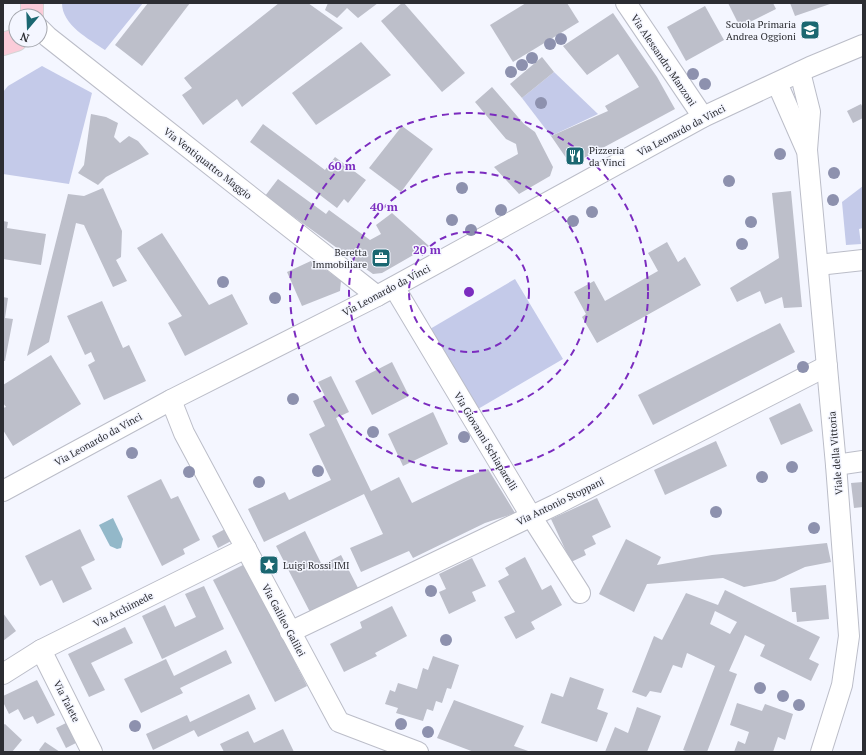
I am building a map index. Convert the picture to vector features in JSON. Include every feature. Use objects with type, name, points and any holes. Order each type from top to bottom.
[{"type":"street","name":"Via Alessandro Manzoni","points":[[626,3],[703,117]]},
{"type":"street","name":"Via Ventiquattro Maggio","points":[[48,37],[386,292]]},
{"type":"street","name":"Via Leonardo da Vinci","points":[[7,491],[171,400],[386,292],[703,117],[800,72],[863,45]]},
{"type":"street","name":"Viale della Vittoria","points":[[800,72],[810,112],[807,150],[836,465],[849,636],[842,685],[821,752]]},
{"type":"street","name":"Viale della Vittoria","points":[[777,83],[807,150]]},
{"type":"street","points":[[818,265],[863,260]]},
{"type":"street","name":"Via Giovanni Schiaparelli","points":[[386,292],[580,593]]},
{"type":"street","name":"Via Antonio Stoppani","points":[[290,632],[531,516],[827,366]]},
{"type":"street","name":"Via Galileo Galilei","points":[[171,400],[184,433],[339,722],[418,752]]},
{"type":"street","points":[[836,465],[863,461]]},
{"type":"street","name":"Via Archimede","points":[[3,674],[41,650],[246,548]]},
{"type":"street","name":"Via Talete","points":[[41,650],[92,752]]},
{"type":"shaded area","points":[[62,3],[143,3],[105,50],[71,25],[63,11]]},
{"type":"shaded area","points":[[42,66],[92,93],[69,184],[3,174],[3,92],[8,86]]},
{"type":"shaded area","points":[[554,72],[598,114],[551,136],[522,98]]},
{"type":"shaded area","points":[[863,186],[863,228],[859,229],[861,244],[846,245],[842,202]]},
{"type":"shaded area","points":[[515,279],[563,359],[478,409],[430,329]]},
{"type":"shaded area","points":[[113,518],[123,539],[121,548],[117,549],[110,546],[99,525]]},
{"type":"building","points":[[148,3],[190,3],[142,66],[115,45]]},
{"type":"building","points":[[279,3],[308,3],[343,28],[242,107],[237,99],[203,125],[182,95],[192,88],[184,78]]},
{"type":"building","points":[[328,3],[378,3],[358,18],[347,8],[337,18],[325,10]]},
{"type":"building","points":[[402,3],[404,3],[465,73],[442,92],[381,21]]},
{"type":"building","points":[[526,3],[567,3],[579,22],[513,62],[490,25]]},
{"type":"building","points":[[728,3],[773,3],[776,9],[740,27]]},
{"type":"building","points":[[790,3],[833,3],[795,16]]},
{"type":"building","points":[[705,6],[724,40],[686,61],[667,27]]},
{"type":"building","points":[[613,13],[657,77],[675,109],[571,165],[551,136],[608,111],[605,106],[639,87],[618,54],[587,75],[563,46]]},
{"type":"building","points":[[361,42],[391,75],[316,125],[292,93]]},
{"type":"building","points":[[542,57],[554,72],[522,98],[510,84]]},
{"type":"building","points":[[492,87],[524,124],[535,132],[553,167],[550,176],[519,194],[494,167],[518,154],[516,144],[506,139],[475,102]]},
{"type":"building","points":[[861,104],[863,108],[863,118],[853,123],[847,111]]},
{"type":"building","points":[[91,114],[106,117],[118,123],[114,137],[120,143],[129,136],[138,141],[149,154],[106,177],[98,185],[78,173],[84,165]]},
{"type":"building","points":[[263,124],[325,170],[335,157],[366,180],[348,203],[344,199],[337,208],[250,142]]},
{"type":"building","points":[[402,126],[433,149],[401,192],[369,168]]},
{"type":"building","points":[[278,179],[326,214],[329,210],[370,240],[381,234],[376,225],[392,213],[429,246],[382,273],[373,274],[265,196]]},
{"type":"building","points":[[103,188],[122,231],[121,257],[116,260],[127,281],[113,287],[84,225],[76,223],[49,342],[27,356],[68,194],[84,196]]},
{"type":"building","points":[[791,191],[802,307],[784,308],[782,297],[765,304],[760,291],[737,302],[730,288],[779,258],[772,193]]},
{"type":"building","points":[[3,221],[8,222],[7,228],[46,234],[41,265],[3,259]]},
{"type":"building","points":[[162,233],[209,305],[232,294],[248,324],[185,356],[168,323],[182,316],[137,248]]},
{"type":"building","points":[[667,242],[678,262],[685,257],[701,285],[597,343],[582,317],[586,314],[574,292],[594,281],[605,301],[658,271],[648,253]]},
{"type":"building","points":[[313,260],[341,281],[340,291],[302,306],[287,272]]},
{"type":"building","points":[[3,297],[8,298],[5,318],[13,319],[5,361],[3,361]]},
{"type":"building","points":[[102,301],[123,348],[129,345],[146,381],[104,400],[88,365],[95,361],[91,352],[85,355],[67,316]]},
{"type":"building","points":[[780,323],[795,352],[653,425],[638,395]]},
{"type":"building","points":[[51,355],[81,404],[13,446],[3,430],[3,408],[6,407],[3,403],[3,385]]},
{"type":"building","points":[[392,362],[409,396],[372,415],[355,381]]},
{"type":"building","points":[[331,376],[349,412],[336,418],[371,491],[399,477],[412,503],[464,478],[488,469],[515,513],[485,523],[413,558],[409,551],[361,572],[350,548],[383,534],[364,494],[264,542],[248,509],[285,492],[289,500],[331,480],[309,434],[325,426],[313,401],[325,396],[318,382]]},
{"type":"building","points":[[800,403],[813,431],[781,445],[769,418]]},
{"type":"building","points":[[433,412],[448,444],[403,466],[388,434]]},
{"type":"building","points":[[716,441],[727,466],[665,495],[654,470]]},
{"type":"building","points":[[161,479],[171,499],[178,496],[200,540],[183,549],[185,554],[162,566],[127,496]]},
{"type":"building","points":[[863,482],[863,507],[854,508],[851,483]]},
{"type":"building","points":[[597,498],[611,527],[592,536],[596,544],[584,550],[586,555],[571,562],[551,519]]},
{"type":"building","points":[[227,528],[233,540],[218,548],[212,536]]},
{"type":"building","points":[[80,529],[95,560],[81,567],[92,589],[63,603],[52,580],[40,586],[25,556]]},
{"type":"building","points":[[305,531],[322,565],[341,555],[358,588],[310,612],[276,546]]},
{"type":"building","points":[[626,539],[661,557],[657,565],[712,555],[827,543],[831,562],[805,567],[775,581],[744,587],[723,578],[647,584],[634,612],[599,594]]},
{"type":"building","points":[[525,557],[542,590],[551,585],[562,605],[531,622],[535,629],[516,639],[504,617],[515,612],[498,581],[509,575],[505,568]]},
{"type":"building","points":[[472,558],[486,586],[472,592],[476,601],[449,614],[439,592],[446,589],[439,574]]},
{"type":"building","points":[[245,564],[307,686],[275,702],[213,580]]},
{"type":"building","points":[[826,585],[829,619],[797,622],[796,612],[792,612],[790,588]]},
{"type":"building","points":[[204,586],[224,629],[162,659],[142,616],[165,605],[175,627],[196,617],[185,594]]},
{"type":"building","points":[[725,590],[820,637],[809,659],[819,664],[811,681],[760,656],[765,645],[745,635],[729,671],[737,674],[707,752],[689,752],[683,750],[715,666],[687,653],[682,668],[673,665],[661,693],[650,691],[646,697],[632,692],[654,636],[662,640],[686,593],[718,605]],"holes":[[[715,611],[737,622],[730,634],[710,624]]]},
{"type":"building","points":[[392,606],[407,636],[375,653],[377,656],[344,672],[330,644],[362,628],[360,622]]},
{"type":"building","points":[[3,613],[16,631],[3,641]]},
{"type":"building","points":[[125,627],[133,643],[91,663],[105,690],[89,697],[68,654]]},
{"type":"building","points":[[226,650],[232,663],[180,688],[183,693],[141,713],[124,679],[166,659],[174,676]]},
{"type":"building","points":[[433,656],[459,665],[451,689],[447,688],[442,703],[436,701],[433,711],[427,709],[423,721],[396,713],[398,708],[385,704],[390,690],[395,692],[398,683],[417,689],[423,668],[428,670]]},
{"type":"building","points":[[570,677],[604,689],[597,709],[608,713],[597,742],[541,723],[551,693],[563,697]]},
{"type":"building","points":[[37,680],[55,715],[37,724],[33,716],[24,720],[18,709],[9,714],[3,702],[3,696]]},
{"type":"building","points":[[249,694],[256,709],[198,737],[194,730],[153,750],[146,734],[187,715],[190,722]]},
{"type":"building","points":[[454,700],[524,726],[514,746],[531,752],[474,752],[437,738]]},
{"type":"building","points":[[737,703],[762,711],[765,704],[793,714],[785,740],[778,737],[773,752],[734,752],[738,741],[745,744],[749,732],[730,725]]},
{"type":"building","points":[[637,707],[661,716],[647,752],[605,752],[615,727],[628,733]]},
{"type":"building","points":[[66,723],[76,743],[66,748],[56,728]]},
{"type":"building","points":[[5,724],[22,740],[12,752],[3,752],[3,725]]},
{"type":"building","points":[[283,729],[294,752],[224,752],[220,744],[248,731],[254,743]]},
{"type":"building","points":[[45,742],[60,752],[41,752],[39,750]]},
{"type":"place","name":"Scuola Primaria Andrea Oggioni","points":[[810,30]]},
{"type":"place","name":"Pizzeria da Vinci","points":[[575,156]]},
{"type":"place","name":"Beretta Immobiliare","points":[[381,258]]},
{"type":"place","name":"Luigi Rossi IMI","points":[[269,565]]}]
